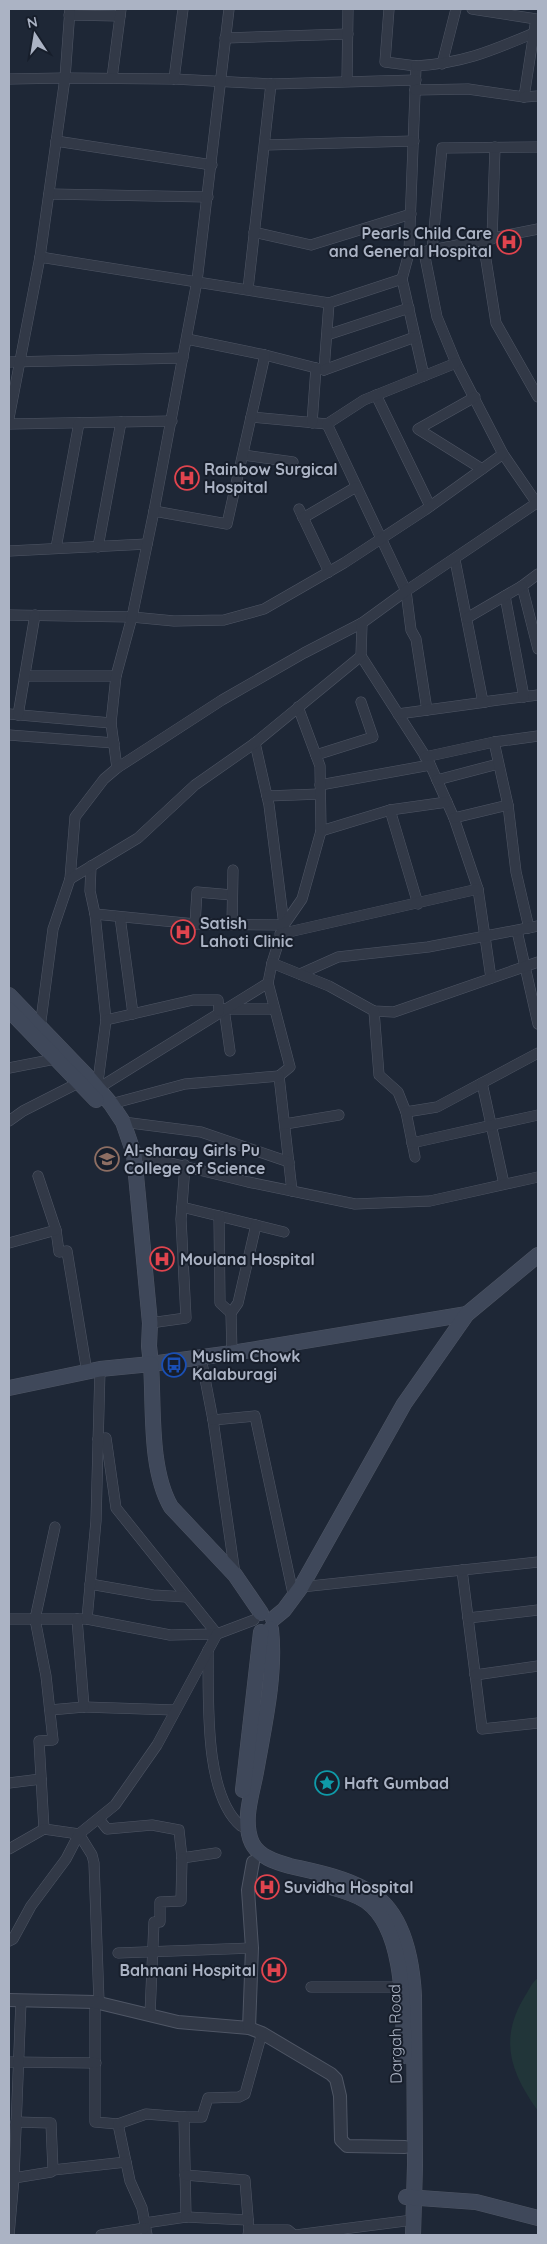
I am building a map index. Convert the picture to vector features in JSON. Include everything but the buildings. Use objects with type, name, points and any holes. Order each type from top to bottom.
[{"type":"main road","points":[[9,994],[88,1083],[113,1122],[126,1165],[142,1334],[149,1346]]},
{"type":"main road","points":[[9,1010],[55,1059],[88,1083],[111,1104],[123,1122],[134,1154],[150,1323],[149,1346],[157,1473],[163,1494],[170,1506],[235,1575],[264,1622],[241,1801],[241,1826],[246,1852],[253,1862]]},
{"type":"main road","points":[[264,1622],[298,1593],[404,1404],[467,1314],[538,1255]]},
{"type":"main road","points":[[9,1388],[94,1371],[201,1358],[467,1314]]},
{"type":"main road","name":"Dargah Road","points":[[264,1622],[272,1646],[270,1678],[250,1795],[248,1821],[250,1837],[257,1851],[264,1856],[282,1864],[344,1880],[368,1890],[395,1918],[401,1930],[411,1969],[414,1996],[410,2197],[406,2228]]},
{"type":"main road","name":"Dargah Road","points":[[253,1862],[284,1874],[356,1895],[368,1902],[381,1915],[394,1945],[401,1988],[405,2147],[413,2235]]},
{"type":"main road","points":[[410,2197],[476,2202],[538,2218]]},
{"type":"street","points":[[174,79],[183,9]]},
{"type":"street","points":[[117,768],[111,723],[116,676],[132,617],[154,511],[197,281],[229,9]]},
{"type":"street","points":[[347,81],[348,9]]},
{"type":"street","points":[[389,9],[385,62],[416,66],[442,64],[472,58],[534,33]]},
{"type":"street","points":[[442,64],[456,9]]},
{"type":"street","points":[[472,9],[536,19],[524,97]]},
{"type":"street","points":[[9,418],[14,362],[40,257],[65,78],[70,12],[121,12],[112,78]]},
{"type":"street","points":[[225,38],[348,34]]},
{"type":"street","points":[[416,66],[409,253],[402,279],[424,376]]},
{"type":"street","points":[[9,79],[174,79],[221,83],[271,84],[347,81],[468,89],[524,97],[538,96]]},
{"type":"street","points":[[248,289],[271,84]]},
{"type":"street","points":[[56,141],[212,165]]},
{"type":"street","points":[[265,145],[414,141]]},
{"type":"street","points":[[495,147],[487,240],[496,323],[538,397]]},
{"type":"street","points":[[40,1028],[53,929],[70,879],[75,817],[104,780],[117,768],[222,700],[304,653],[362,623],[537,502],[503,454],[456,363],[437,317],[428,251],[442,148],[538,148]]},
{"type":"street","points":[[49,194],[208,197]]},
{"type":"street","points":[[254,232],[311,245],[411,214]]},
{"type":"street","points":[[409,253],[428,251],[538,229]]},
{"type":"street","points":[[40,257],[330,303],[402,279]]},
{"type":"street","points":[[312,423],[327,334],[330,303]]},
{"type":"street","points":[[327,334],[409,308]]},
{"type":"street","points":[[187,339],[265,355],[320,369],[415,337]]},
{"type":"street","points":[[154,511],[227,524],[265,355]]},
{"type":"street","points":[[14,362],[183,358]]},
{"type":"street","points":[[251,417],[327,424],[364,400],[456,363]]},
{"type":"street","points":[[376,396],[430,506]]},
{"type":"street","points":[[475,397],[418,429],[482,469]]},
{"type":"street","points":[[9,424],[172,421]]},
{"type":"street","points":[[98,547],[121,422]]},
{"type":"street","points":[[56,548],[79,423]]},
{"type":"street","points":[[327,424],[406,591],[412,630],[416,639],[427,710]]},
{"type":"street","points":[[9,615],[132,617],[174,621],[224,620],[264,609],[329,572],[430,506],[503,454]]},
{"type":"street","points":[[242,455],[293,462]]},
{"type":"street","points":[[329,572],[301,513],[356,487]]},
{"type":"street","points":[[9,551],[147,544]]},
{"type":"street","points":[[455,560],[483,702],[486,702]]},
{"type":"street","points":[[467,618],[522,586],[538,574]]},
{"type":"street","points":[[522,586],[538,649]]},
{"type":"street","points":[[505,596],[524,697]]},
{"type":"street","points":[[35,615],[25,676],[13,714],[111,723]]},
{"type":"street","points":[[362,623],[361,656],[427,761],[454,818],[478,890],[492,978]]},
{"type":"street","points":[[70,879],[138,838],[195,785],[254,743],[361,656]]},
{"type":"street","points":[[25,676],[116,676]]},
{"type":"street","points":[[398,714],[538,695]]},
{"type":"street","points":[[316,755],[373,737],[361,702]]},
{"type":"street","points":[[111,1104],[185,1084],[279,1076],[290,1067],[268,983],[282,930],[302,899],[321,831],[320,766],[298,707]]},
{"type":"street","points":[[9,735],[114,743]]},
{"type":"street","points":[[267,796],[320,790],[494,742],[538,736]]},
{"type":"street","points":[[300,974],[338,957],[428,947],[534,927],[516,872],[508,805],[494,742]]},
{"type":"street","points":[[254,743],[267,796],[282,930]]},
{"type":"street","points":[[436,780],[498,764]]},
{"type":"street","points":[[321,831],[390,810],[447,802]]},
{"type":"street","points":[[454,818],[508,805]]},
{"type":"street","points":[[390,810],[418,904]]},
{"type":"street","points":[[88,1083],[106,1020],[95,914],[90,892],[91,866]]},
{"type":"street","points":[[232,870],[232,926]]},
{"type":"street","points":[[95,914],[282,930],[418,904],[478,890]]},
{"type":"street","points":[[196,924],[197,892],[232,895]]},
{"type":"street","points":[[120,917],[133,1014]]},
{"type":"street","points":[[517,931],[538,1024]]},
{"type":"street","points":[[272,963],[329,986],[374,1011],[394,1012],[538,962]]},
{"type":"street","points":[[9,1121],[23,1111],[88,1083],[268,983]]},
{"type":"street","points":[[106,1020],[193,1000],[218,1000],[222,1010],[230,1051]]},
{"type":"street","points":[[222,1010],[274,1009]]},
{"type":"street","points":[[374,1011],[379,1075],[398,1092],[406,1112],[415,1157]]},
{"type":"street","points":[[406,1112],[437,1107],[538,1053]]},
{"type":"street","points":[[9,1068],[55,1059]]},
{"type":"street","points":[[279,1076],[292,1191]]},
{"type":"street","points":[[482,1083],[504,1184]]},
{"type":"street","points":[[285,1124],[339,1115]]},
{"type":"street","points":[[412,1143],[538,1115]]},
{"type":"street","points":[[123,1122],[202,1132],[289,1162]]},
{"type":"street","points":[[134,1154],[248,1182],[355,1204],[430,1201],[538,1176]]},
{"type":"street","points":[[150,1323],[186,1318],[182,1207],[185,1165]]},
{"type":"street","points":[[38,1176],[56,1230],[59,1252],[67,1251],[94,1371],[98,1438],[96,1521],[90,1584],[82,1619],[84,1707]]},
{"type":"street","points":[[182,1207],[284,1232]]},
{"type":"street","points":[[219,1216],[220,1303],[231,1313]]},
{"type":"street","points":[[232,1353],[231,1313],[238,1303],[256,1225]]},
{"type":"street","points":[[9,1244],[56,1230]]},
{"type":"street","points":[[201,1358],[213,1420],[235,1575]]},
{"type":"street","points":[[213,1420],[255,1416],[298,1593],[462,1570],[538,1562]]},
{"type":"street","points":[[98,1438],[106,1438],[116,1508],[217,1634]]},
{"type":"street","points":[[44,1829],[39,1741],[53,1740],[46,1676],[35,1619],[55,1526]]},
{"type":"street","points":[[462,1570],[482,1729],[538,1723]]},
{"type":"street","points":[[90,1584],[153,1595],[187,1597]]},
{"type":"street","points":[[468,1618],[538,1610]]},
{"type":"street","points":[[9,1619],[82,1619],[170,1635],[217,1634],[264,1622]]},
{"type":"street","points":[[9,1941],[31,1906],[66,1859],[79,1834],[115,1805],[147,1760],[217,1634]]},
{"type":"street","points":[[208,1649],[212,1761],[220,1794],[232,1819],[241,1826]]},
{"type":"street","points":[[475,1675],[538,1666]]},
{"type":"street","points":[[50,1710],[84,1707],[175,1710]]},
{"type":"street","points":[[9,1783],[41,1779]]},
{"type":"street","points":[[99,1819],[107,1829],[152,1825],[179,1830],[182,1858],[181,1901],[160,1902],[160,1922],[154,1922],[150,2014]]},
{"type":"street","points":[[9,1849],[44,1829],[79,1834]]},
{"type":"street","points":[[79,1834],[92,1855],[94,1863],[97,2002],[95,2122],[118,2124],[146,2114],[202,2117],[208,2098],[238,2097],[245,2094],[262,2033]]},
{"type":"street","points":[[182,1858],[216,1853]]},
{"type":"street","points":[[249,2028],[252,1948],[248,1890],[253,1862]]},
{"type":"street","points":[[118,1953],[252,1948]]},
{"type":"street","points":[[311,1988],[401,1988]]},
{"type":"street","points":[[9,2235],[16,2122],[14,2062],[15,2000],[97,2002],[178,2022],[249,2028],[262,2033],[331,2074],[336,2079],[340,2096],[341,2140],[344,2144],[353,2147],[405,2147]]},
{"type":"street","points":[[14,2062],[96,2063]]},
{"type":"street","points":[[184,2117],[186,2217]]},
{"type":"street","points":[[16,2122],[51,2123],[52,2170]]},
{"type":"street","points":[[118,2124],[130,2181],[142,2208],[145,2229]]},
{"type":"street","points":[[14,2178],[51,2172],[52,2170],[126,2162]]},
{"type":"street","points":[[185,2174],[245,2180],[248,2229]]},
{"type":"street","points":[[101,2235],[145,2229],[186,2217],[248,2229],[288,2230],[295,2235],[406,2228]]},
{"type":"green space","points":[[538,1978],[538,2111],[515,2070],[510,2042],[517,2012],[531,1986]]},
{"type":"place","name":"Pearls Child Care and General Hospital","points":[[509,242]]},
{"type":"place","name":"Rainbow Surgical Hospital","points":[[187,478]]},
{"type":"place","name":"Satish Lahoti Clinic","points":[[183,932]]},
{"type":"place","name":"Al-sharay Girls Pu College of Science","points":[[107,1159]]},
{"type":"place","name":"Moulana Hospital","points":[[162,1259]]},
{"type":"place","name":"Muslim Chowk Kalaburagi","points":[[174,1365]]},
{"type":"place","name":"Haft Gumbad","points":[[327,1783]]},
{"type":"place","name":"Suvidha Hospital","points":[[267,1887]]},
{"type":"place","name":"Bahmani Hospital","points":[[274,1970]]}]
